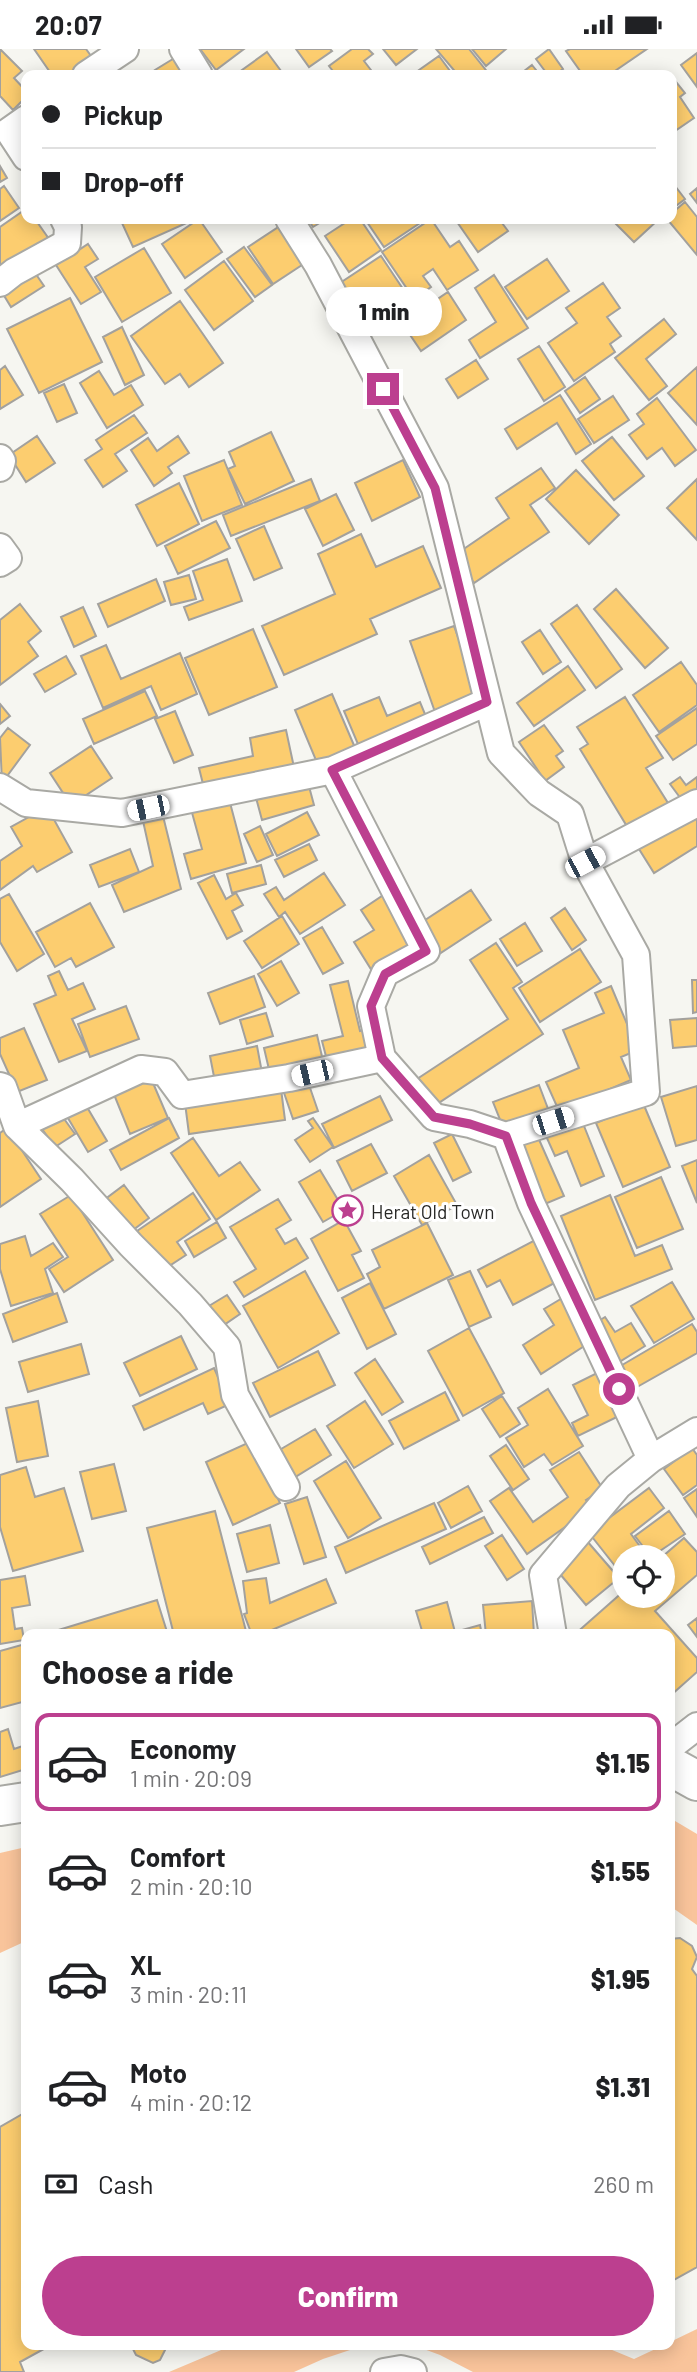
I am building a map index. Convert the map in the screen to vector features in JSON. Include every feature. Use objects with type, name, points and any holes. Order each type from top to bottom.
[{"type":"street","points":[[94,70],[125,49]]},
{"type":"street","points":[[183,49],[197,70]]},
{"type":"street","points":[[21,122],[9,131],[21,149]]},
{"type":"street","points":[[0,283],[14,272],[67,243],[67,224]]},
{"type":"street","points":[[292,224],[318,265],[435,488],[501,754],[539,793],[570,814],[585,862],[636,955],[646,1092],[506,1136],[482,1127],[434,1117],[382,1058],[371,1006],[385,974],[426,951],[332,770]]},
{"type":"street","points":[[0,458],[0,468]]},
{"type":"street","points":[[0,547],[8,558],[0,563]]},
{"type":"street","points":[[0,787],[26,803],[122,813],[332,770],[487,702]]},
{"type":"street","points":[[585,862],[697,803]]},
{"type":"street","points":[[17,1126],[141,1069],[164,1072],[182,1095],[289,1079],[382,1058]]},
{"type":"street","points":[[0,1086],[3,1087],[17,1126],[190,1304],[227,1347],[235,1395],[286,1486]]},
{"type":"street","points":[[506,1136],[531,1203],[652,1459]]},
{"type":"street","points":[[551,1629],[543,1575],[618,1486],[652,1459],[697,1431]]},
{"type":"street","points":[[675,1743],[697,1726]]},
{"type":"street","points":[[675,1769],[697,1781]]},
{"type":"street","points":[[0,1807],[21,1802]]},
{"type":"street","points":[[384,2372],[401,2369],[413,2372]]},
{"type":"shaded area","points":[[675,1821],[697,1834],[697,1925],[675,1910]]},
{"type":"shaded area","points":[[21,1848],[21,1943],[0,1953],[0,1853]]},
{"type":"shaded area","points":[[697,2329],[697,2372],[473,2372],[426,2350],[612,2350],[634,2359],[653,2350],[675,2350],[675,2340]]},
{"type":"shaded area","points":[[221,2350],[350,2350],[294,2372],[169,2372]]},
{"type":"building","points":[[0,49],[21,70],[14,78],[21,86],[21,102],[13,110],[0,96]]},
{"type":"building","points":[[34,49],[86,49],[96,63],[86,70],[49,70]]},
{"type":"building","points":[[200,49],[244,49],[216,70]]},
{"type":"building","points":[[296,49],[330,49],[332,51],[309,67]]},
{"type":"building","points":[[352,49],[368,49],[373,54],[364,61],[371,70],[332,70],[329,66]]},
{"type":"building","points":[[383,49],[417,49],[396,65]]},
{"type":"building","points":[[436,49],[469,49],[486,70],[454,70]]},
{"type":"building","points":[[472,49],[506,49],[486,66]]},
{"type":"building","points":[[549,49],[563,69],[544,70],[536,59]]},
{"type":"building","points":[[647,49],[616,70],[579,70],[566,51]]},
{"type":"building","points":[[267,52],[280,70],[242,70]]},
{"type":"building","points":[[697,53],[697,87],[681,65]]},
{"type":"building","points":[[181,54],[191,70],[155,70]]},
{"type":"building","points":[[439,56],[449,70],[419,70]]},
{"type":"building","points":[[677,83],[685,93],[680,97],[694,118],[677,130]]},
{"type":"building","points":[[0,166],[7,178],[0,182]]},
{"type":"building","points":[[4,186],[19,208],[0,221],[0,189]]},
{"type":"building","points":[[697,188],[697,203],[690,194]]},
{"type":"building","points":[[677,189],[685,199],[677,205]]},
{"type":"building","points":[[685,202],[697,217],[697,255],[671,224],[677,224],[677,209]]},
{"type":"building","points":[[21,212],[21,224],[38,224],[49,239],[0,273],[0,227]]},
{"type":"building","points":[[122,224],[184,224],[133,247]]},
{"type":"building","points":[[192,224],[202,224],[222,252],[185,278],[162,244]]},
{"type":"building","points":[[343,224],[363,224],[381,250],[349,272],[325,236]]},
{"type":"building","points":[[368,224],[418,224],[384,247]]},
{"type":"building","points":[[424,224],[434,224],[450,247],[459,241],[478,270],[447,290],[433,269],[423,276],[431,287],[414,299],[382,252]]},
{"type":"building","points":[[458,224],[503,224],[508,231],[478,252]]},
{"type":"building","points":[[616,224],[654,224],[634,242]]},
{"type":"building","points":[[280,226],[305,263],[273,284],[248,247]]},
{"type":"building","points":[[88,244],[98,259],[85,267],[101,292],[81,304],[56,265]]},
{"type":"building","points":[[244,247],[272,285],[255,297],[227,259]]},
{"type":"building","points":[[144,248],[171,293],[122,322],[95,277]]},
{"type":"building","points":[[381,256],[413,304],[372,331],[340,283]]},
{"type":"building","points":[[547,259],[569,291],[527,319],[505,287]]},
{"type":"building","points":[[224,261],[253,301],[214,330],[185,290]]},
{"type":"building","points":[[31,267],[44,286],[11,307],[0,289]]},
{"type":"building","points":[[494,275],[528,328],[480,358],[469,340],[496,322],[475,288]]},
{"type":"building","points":[[603,283],[620,308],[607,317],[621,336],[610,344],[615,352],[574,381],[548,343],[577,323],[566,308]]},
{"type":"building","points":[[448,292],[466,320],[421,351],[402,323]]},
{"type":"building","points":[[70,298],[102,362],[39,393],[7,329]]},
{"type":"building","points":[[180,301],[223,363],[189,387],[180,374],[165,384],[131,336]]},
{"type":"building","points":[[664,319],[676,334],[646,359],[667,386],[649,400],[615,358]]},
{"type":"building","points":[[122,327],[144,375],[125,385],[103,337]]},
{"type":"building","points":[[539,346],[565,387],[544,401],[518,359]]},
{"type":"building","points":[[476,360],[488,379],[458,398],[446,379]]},
{"type":"building","points":[[5,366],[23,395],[0,409],[0,370]]},
{"type":"building","points":[[697,367],[697,425],[668,393]]},
{"type":"building","points":[[99,371],[114,395],[131,385],[143,405],[107,428],[80,383]]},
{"type":"building","points":[[585,377],[600,399],[580,413],[565,391]]},
{"type":"building","points":[[64,384],[77,413],[57,422],[44,393]]},
{"type":"building","points":[[560,395],[591,444],[576,454],[557,423],[517,449],[505,429]]},
{"type":"building","points":[[613,396],[629,420],[594,443],[578,419]]},
{"type":"building","points":[[657,398],[696,450],[675,466],[662,448],[647,459],[629,435],[644,424],[637,414]]},
{"type":"building","points":[[134,415],[147,433],[115,454],[127,471],[103,487],[85,460],[102,449],[96,440]]},
{"type":"building","points":[[271,432],[294,481],[245,504],[228,469],[235,466],[229,452]]},
{"type":"building","points":[[37,436],[55,463],[26,482],[9,455]]},
{"type":"building","points":[[178,436],[189,453],[168,467],[172,473],[154,486],[131,450],[148,438],[157,451]]},
{"type":"building","points":[[612,437],[644,476],[614,500],[582,461]]},
{"type":"building","points":[[224,460],[242,505],[202,521],[184,476]]},
{"type":"building","points":[[403,460],[420,497],[372,521],[355,483]]},
{"type":"building","points":[[541,468],[555,488],[530,505],[549,532],[474,583],[455,555],[509,518],[496,498]]},
{"type":"building","points":[[576,470],[619,515],[589,544],[546,499]]},
{"type":"building","points":[[311,479],[320,501],[231,536],[223,515]]},
{"type":"building","points":[[697,479],[697,540],[667,508]]},
{"type":"building","points":[[179,483],[199,524],[157,546],[136,505]]},
{"type":"building","points":[[336,494],[354,530],[323,546],[305,509]]},
{"type":"building","points":[[216,521],[230,548],[178,574],[165,546]]},
{"type":"building","points":[[264,526],[282,568],[254,580],[236,539]]},
{"type":"building","points":[[361,534],[376,567],[423,546],[441,588],[370,619],[377,634],[284,675],[262,626],[335,594],[318,554]]},
{"type":"building","points":[[227,559],[242,601],[189,620],[184,607],[203,600],[193,571]]},
{"type":"building","points":[[189,575],[196,599],[171,605],[164,582]]},
{"type":"building","points":[[156,579],[165,601],[108,627],[98,604]]},
{"type":"building","points":[[616,589],[668,648],[645,668],[594,609]]},
{"type":"building","points":[[20,604],[41,631],[28,642],[38,656],[0,685],[0,620]]},
{"type":"building","points":[[577,605],[622,669],[596,688],[551,624]]},
{"type":"building","points":[[83,607],[96,636],[74,647],[61,617]]},
{"type":"building","points":[[454,626],[479,696],[435,712],[410,641]]},
{"type":"building","points":[[253,629],[277,687],[209,715],[185,658]]},
{"type":"building","points":[[540,630],[561,662],[543,674],[522,642]]},
{"type":"building","points":[[106,645],[121,679],[180,653],[197,694],[161,710],[151,686],[103,708],[81,656]]},
{"type":"building","points":[[66,656],[76,674],[45,692],[34,674]]},
{"type":"building","points":[[681,662],[697,685],[697,705],[659,732],[633,695]]},
{"type":"building","points":[[568,666],[585,690],[534,726],[517,703]]},
{"type":"building","points":[[145,691],[157,716],[94,744],[83,719]]},
{"type":"building","points":[[332,694],[356,750],[318,765],[295,710]]},
{"type":"building","points":[[379,697],[387,716],[420,702],[427,719],[360,749],[344,711]]},
{"type":"building","points":[[625,697],[663,758],[646,768],[668,803],[628,828],[580,749],[588,744],[577,727]]},
{"type":"building","points":[[0,704],[10,716],[0,724]]},
{"type":"building","points":[[697,708],[697,744],[673,760],[656,736]]},
{"type":"building","points":[[175,711],[193,755],[174,763],[155,719]]},
{"type":"building","points":[[544,725],[563,751],[556,756],[564,767],[545,781],[519,742]]},
{"type":"building","points":[[8,728],[30,745],[2,783],[0,738]]},
{"type":"building","points":[[286,730],[295,772],[205,792],[199,768],[253,756],[250,738]]},
{"type":"building","points":[[91,746],[112,778],[71,805],[50,773]]},
{"type":"building","points":[[680,777],[686,785],[697,777],[697,794],[684,803],[670,784]]},
{"type":"building","points":[[307,779],[314,805],[262,820],[255,794]]},
{"type":"building","points":[[229,799],[246,863],[191,879],[184,854],[202,849],[191,809]]},
{"type":"building","points":[[47,807],[72,852],[37,872],[33,866],[0,890],[0,861],[22,846],[11,827]]},
{"type":"building","points":[[307,812],[319,835],[277,856],[266,834]]},
{"type":"building","points":[[697,813],[697,846],[654,873],[639,849]]},
{"type":"building","points":[[163,816],[181,889],[124,912],[112,885],[153,866],[143,821]]},
{"type":"building","points":[[260,826],[273,855],[257,862],[244,834]]},
{"type":"building","points":[[309,844],[317,860],[284,877],[275,860]]},
{"type":"building","points":[[130,849],[139,872],[99,887],[90,865]]},
{"type":"building","points":[[261,865],[266,884],[232,893],[227,874]]},
{"type":"building","points":[[324,873],[345,905],[300,934],[285,912],[279,917],[264,894],[276,887],[284,900]]},
{"type":"building","points":[[214,875],[226,899],[236,893],[243,905],[232,911],[242,931],[227,939],[198,883]]},
{"type":"building","points":[[471,890],[491,920],[436,956],[416,926]]},
{"type":"building","points":[[9,894],[44,954],[17,971],[0,942],[0,899]]},
{"type":"building","points":[[385,894],[418,946],[374,974],[354,942],[374,930],[361,910]]},
{"type":"building","points":[[90,903],[114,947],[76,967],[71,958],[55,967],[36,932]]},
{"type":"building","points":[[565,908],[586,940],[572,950],[551,918]]},
{"type":"building","points":[[282,916],[299,944],[262,968],[244,941]]},
{"type":"building","points":[[525,923],[542,951],[517,966],[500,939]]},
{"type":"building","points":[[322,927],[343,963],[323,974],[303,938]]},
{"type":"building","points":[[496,943],[522,982],[513,988],[543,1034],[431,1108],[414,1081],[508,1019],[470,960]]},
{"type":"building","points":[[580,949],[601,982],[540,1022],[519,988]]},
{"type":"building","points":[[281,961],[299,993],[277,1006],[258,974]]},
{"type":"building","points":[[59,971],[68,990],[83,983],[95,1009],[72,1019],[87,1051],[59,1062],[34,1004],[56,995],[48,976]]},
{"type":"building","points":[[254,976],[265,1007],[220,1024],[208,993]]},
{"type":"building","points":[[692,980],[697,980],[697,1012],[693,1013]]},
{"type":"building","points":[[348,981],[360,1031],[368,1029],[374,1052],[328,1064],[322,1041],[343,1036],[330,985]]},
{"type":"building","points":[[611,986],[638,1050],[621,1057],[631,1080],[559,1111],[546,1082],[579,1068],[563,1030],[604,1013],[595,993]]},
{"type":"building","points":[[126,1006],[139,1039],[90,1057],[78,1024]]},
{"type":"building","points":[[266,1013],[273,1036],[247,1044],[240,1020]]},
{"type":"building","points":[[697,1018],[697,1046],[673,1048],[670,1020]]},
{"type":"building","points":[[24,1028],[47,1080],[17,1092],[0,1054],[0,1038]]},
{"type":"building","points":[[317,1035],[324,1065],[271,1078],[264,1048]]},
{"type":"building","points":[[257,1046],[263,1078],[216,1087],[210,1056]]},
{"type":"building","points":[[150,1076],[168,1118],[130,1134],[113,1092]]},
{"type":"building","points":[[308,1082],[318,1111],[293,1119],[283,1090]]},
{"type":"building","points":[[539,1085],[550,1114],[505,1132],[493,1102]]},
{"type":"building","points":[[697,1086],[697,1140],[676,1146],[661,1097]]},
{"type":"building","points":[[281,1089],[285,1120],[189,1134],[185,1103]]},
{"type":"building","points":[[380,1096],[392,1120],[334,1148],[322,1124]]},
{"type":"building","points":[[84,1102],[107,1141],[88,1152],[65,1113]]},
{"type":"building","points":[[643,1103],[670,1167],[623,1187],[596,1123]]},
{"type":"building","points":[[62,1116],[75,1134],[55,1147],[42,1129]]},
{"type":"building","points":[[169,1118],[179,1138],[121,1170],[110,1150]]},
{"type":"building","points":[[313,1118],[333,1147],[310,1162],[295,1140],[313,1128],[308,1121]]},
{"type":"building","points":[[582,1121],[604,1176],[581,1186],[567,1151],[555,1156],[546,1136]]},
{"type":"building","points":[[7,1128],[41,1179],[0,1207],[0,1133]]},
{"type":"building","points":[[452,1134],[471,1172],[453,1181],[434,1143]]},
{"type":"building","points":[[537,1135],[564,1196],[540,1206],[514,1145]]},
{"type":"building","points":[[193,1138],[219,1176],[240,1162],[260,1190],[216,1220],[171,1153]]},
{"type":"building","points":[[371,1144],[387,1173],[352,1191],[337,1161]]},
{"type":"building","points":[[429,1155],[457,1205],[422,1225],[394,1176]]},
{"type":"building","points":[[697,1160],[697,1203],[682,1166]]},
{"type":"building","points":[[320,1170],[344,1210],[323,1222],[299,1182]]},
{"type":"building","points":[[661,1177],[683,1229],[637,1248],[615,1197]]},
{"type":"building","points":[[124,1185],[149,1218],[129,1233],[104,1200]]},
{"type":"building","points":[[193,1193],[210,1219],[177,1242],[186,1255],[163,1270],[137,1231]]},
{"type":"building","points":[[71,1195],[113,1260],[64,1292],[49,1269],[68,1257],[40,1214]]},
{"type":"building","points":[[610,1195],[635,1256],[662,1245],[672,1269],[595,1300],[561,1216]]},
{"type":"building","points":[[278,1199],[291,1220],[276,1229],[285,1244],[296,1238],[308,1258],[244,1297],[234,1282],[256,1269],[230,1227]]},
{"type":"building","points":[[344,1220],[361,1251],[352,1255],[364,1278],[338,1291],[311,1239]]},
{"type":"building","points":[[217,1222],[226,1238],[194,1257],[185,1241]]},
{"type":"building","points":[[427,1223],[453,1275],[384,1309],[367,1274],[380,1267],[372,1250]]},
{"type":"building","points":[[25,1236],[31,1256],[53,1243],[63,1257],[45,1269],[53,1293],[11,1306],[0,1269],[0,1244]]},
{"type":"building","points":[[539,1238],[562,1279],[513,1305],[500,1280],[487,1287],[478,1270]]},
{"type":"building","points":[[305,1271],[339,1333],[278,1368],[243,1306]]},
{"type":"building","points":[[470,1271],[491,1317],[469,1327],[448,1280]]},
{"type":"building","points":[[672,1282],[694,1319],[654,1343],[631,1306]]},
{"type":"building","points":[[370,1283],[396,1334],[367,1349],[342,1298]]},
{"type":"building","points":[[57,1293],[67,1322],[13,1342],[3,1314]]},
{"type":"building","points":[[227,1295],[240,1314],[218,1329],[204,1309]]},
{"type":"building","points":[[564,1297],[592,1341],[541,1374],[523,1345],[554,1325],[544,1309]]},
{"type":"building","points":[[605,1317],[615,1332],[631,1323],[645,1346],[616,1364],[592,1325]]},
{"type":"building","points":[[692,1324],[697,1332],[697,1353],[630,1391],[617,1368]]},
{"type":"building","points":[[469,1328],[504,1393],[463,1416],[428,1351]]},
{"type":"building","points":[[181,1336],[197,1369],[140,1396],[124,1363]]},
{"type":"building","points":[[81,1344],[89,1374],[28,1392],[19,1362]]},
{"type":"building","points":[[318,1351],[335,1385],[270,1417],[253,1383]]},
{"type":"building","points":[[375,1359],[403,1402],[382,1415],[355,1373]]},
{"type":"building","points":[[214,1368],[230,1404],[208,1414],[203,1403],[144,1430],[133,1406]]},
{"type":"building","points":[[599,1372],[621,1415],[578,1436],[572,1423],[588,1415],[573,1385]]},
{"type":"building","points":[[548,1389],[583,1446],[552,1465],[544,1454],[524,1467],[506,1438],[528,1425],[518,1408]]},
{"type":"building","points":[[445,1392],[459,1420],[404,1449],[389,1421]]},
{"type":"building","points":[[502,1396],[520,1424],[500,1437],[482,1409]]},
{"type":"building","points":[[38,1401],[48,1456],[17,1462],[6,1408]]},
{"type":"building","points":[[365,1401],[393,1444],[354,1468],[327,1426]]},
{"type":"building","points":[[315,1429],[331,1455],[292,1479],[276,1452]]},
{"type":"building","points":[[252,1441],[280,1503],[233,1525],[206,1462]]},
{"type":"building","points":[[506,1445],[529,1479],[513,1490],[490,1456]]},
{"type":"building","points":[[692,1448],[697,1455],[697,1485],[683,1495],[664,1469]]},
{"type":"building","points":[[579,1452],[603,1489],[586,1500],[592,1508],[527,1554],[490,1501],[509,1488],[533,1522],[568,1497],[550,1470]]},
{"type":"building","points":[[346,1461],[381,1518],[348,1538],[314,1481]]},
{"type":"building","points":[[114,1464],[126,1511],[92,1519],[80,1472]]},
{"type":"building","points":[[26,1467],[35,1497],[64,1488],[83,1551],[13,1571],[0,1527],[0,1475]]},
{"type":"building","points":[[468,1486],[482,1511],[451,1528],[438,1503]]},
{"type":"building","points":[[649,1488],[664,1508],[631,1534],[639,1545],[612,1545],[612,1562],[589,1533]]},
{"type":"building","points":[[697,1489],[697,1517],[684,1498]]},
{"type":"building","points":[[307,1497],[326,1557],[304,1564],[285,1504]]},
{"type":"building","points":[[434,1503],[446,1529],[346,1573],[335,1547]]},
{"type":"building","points":[[215,1511],[245,1629],[172,1629],[147,1528]]},
{"type":"building","points":[[669,1511],[685,1534],[669,1545],[642,1545],[635,1536]]},
{"type":"building","points":[[484,1517],[493,1533],[430,1564],[422,1547]]},
{"type":"building","points":[[270,1525],[279,1563],[247,1572],[237,1534]]},
{"type":"building","points":[[502,1535],[524,1569],[507,1580],[485,1546]]},
{"type":"building","points":[[684,1538],[697,1552],[697,1575],[675,1594],[675,1546]]},
{"type":"building","points":[[587,1541],[612,1570],[612,1584],[586,1605],[555,1568]]},
{"type":"building","points":[[25,1576],[30,1605],[12,1608],[15,1629],[22,1628],[21,1640],[0,1644],[0,1580]]},
{"type":"building","points":[[266,1578],[270,1603],[326,1579],[336,1603],[274,1629],[250,1629],[244,1614],[247,1613],[243,1581]]},
{"type":"building","points":[[157,1600],[166,1629],[62,1629]]},
{"type":"building","points":[[532,1601],[534,1629],[485,1629],[483,1605]]},
{"type":"building","points":[[612,1601],[612,1608],[658,1608],[655,1611],[671,1629],[581,1629]]},
{"type":"building","points":[[447,1602],[454,1629],[421,1629],[416,1611]]},
{"type":"building","points":[[697,1618],[697,1637],[688,1625]]},
{"type":"building","points":[[675,1633],[697,1658],[697,1672],[675,1692]]},
{"type":"building","points":[[21,1645],[21,1702],[0,1708],[0,1651]]},
{"type":"building","points":[[8,1729],[14,1749],[21,1747],[21,1771],[0,1777],[0,1732]]},
{"type":"building","points":[[675,1938],[680,1938],[692,1946],[697,1957],[692,1969],[697,1976],[697,2267],[675,2279]]},
{"type":"building","points":[[21,2115],[21,2350],[42,2350],[20,2362],[24,2372],[0,2372],[0,2127]]},
{"type":"building","points":[[134,2350],[165,2350],[160,2360],[153,2363],[136,2355]]},
{"type":"place","name":"Herat Old Town","points":[[348,1211]]},
{"type":"route","points":[[383,389],[435,488],[487,702],[332,770],[426,951],[385,974],[371,1006],[382,1058],[434,1117],[470,1124],[506,1136],[531,1203],[619,1389]]}]
